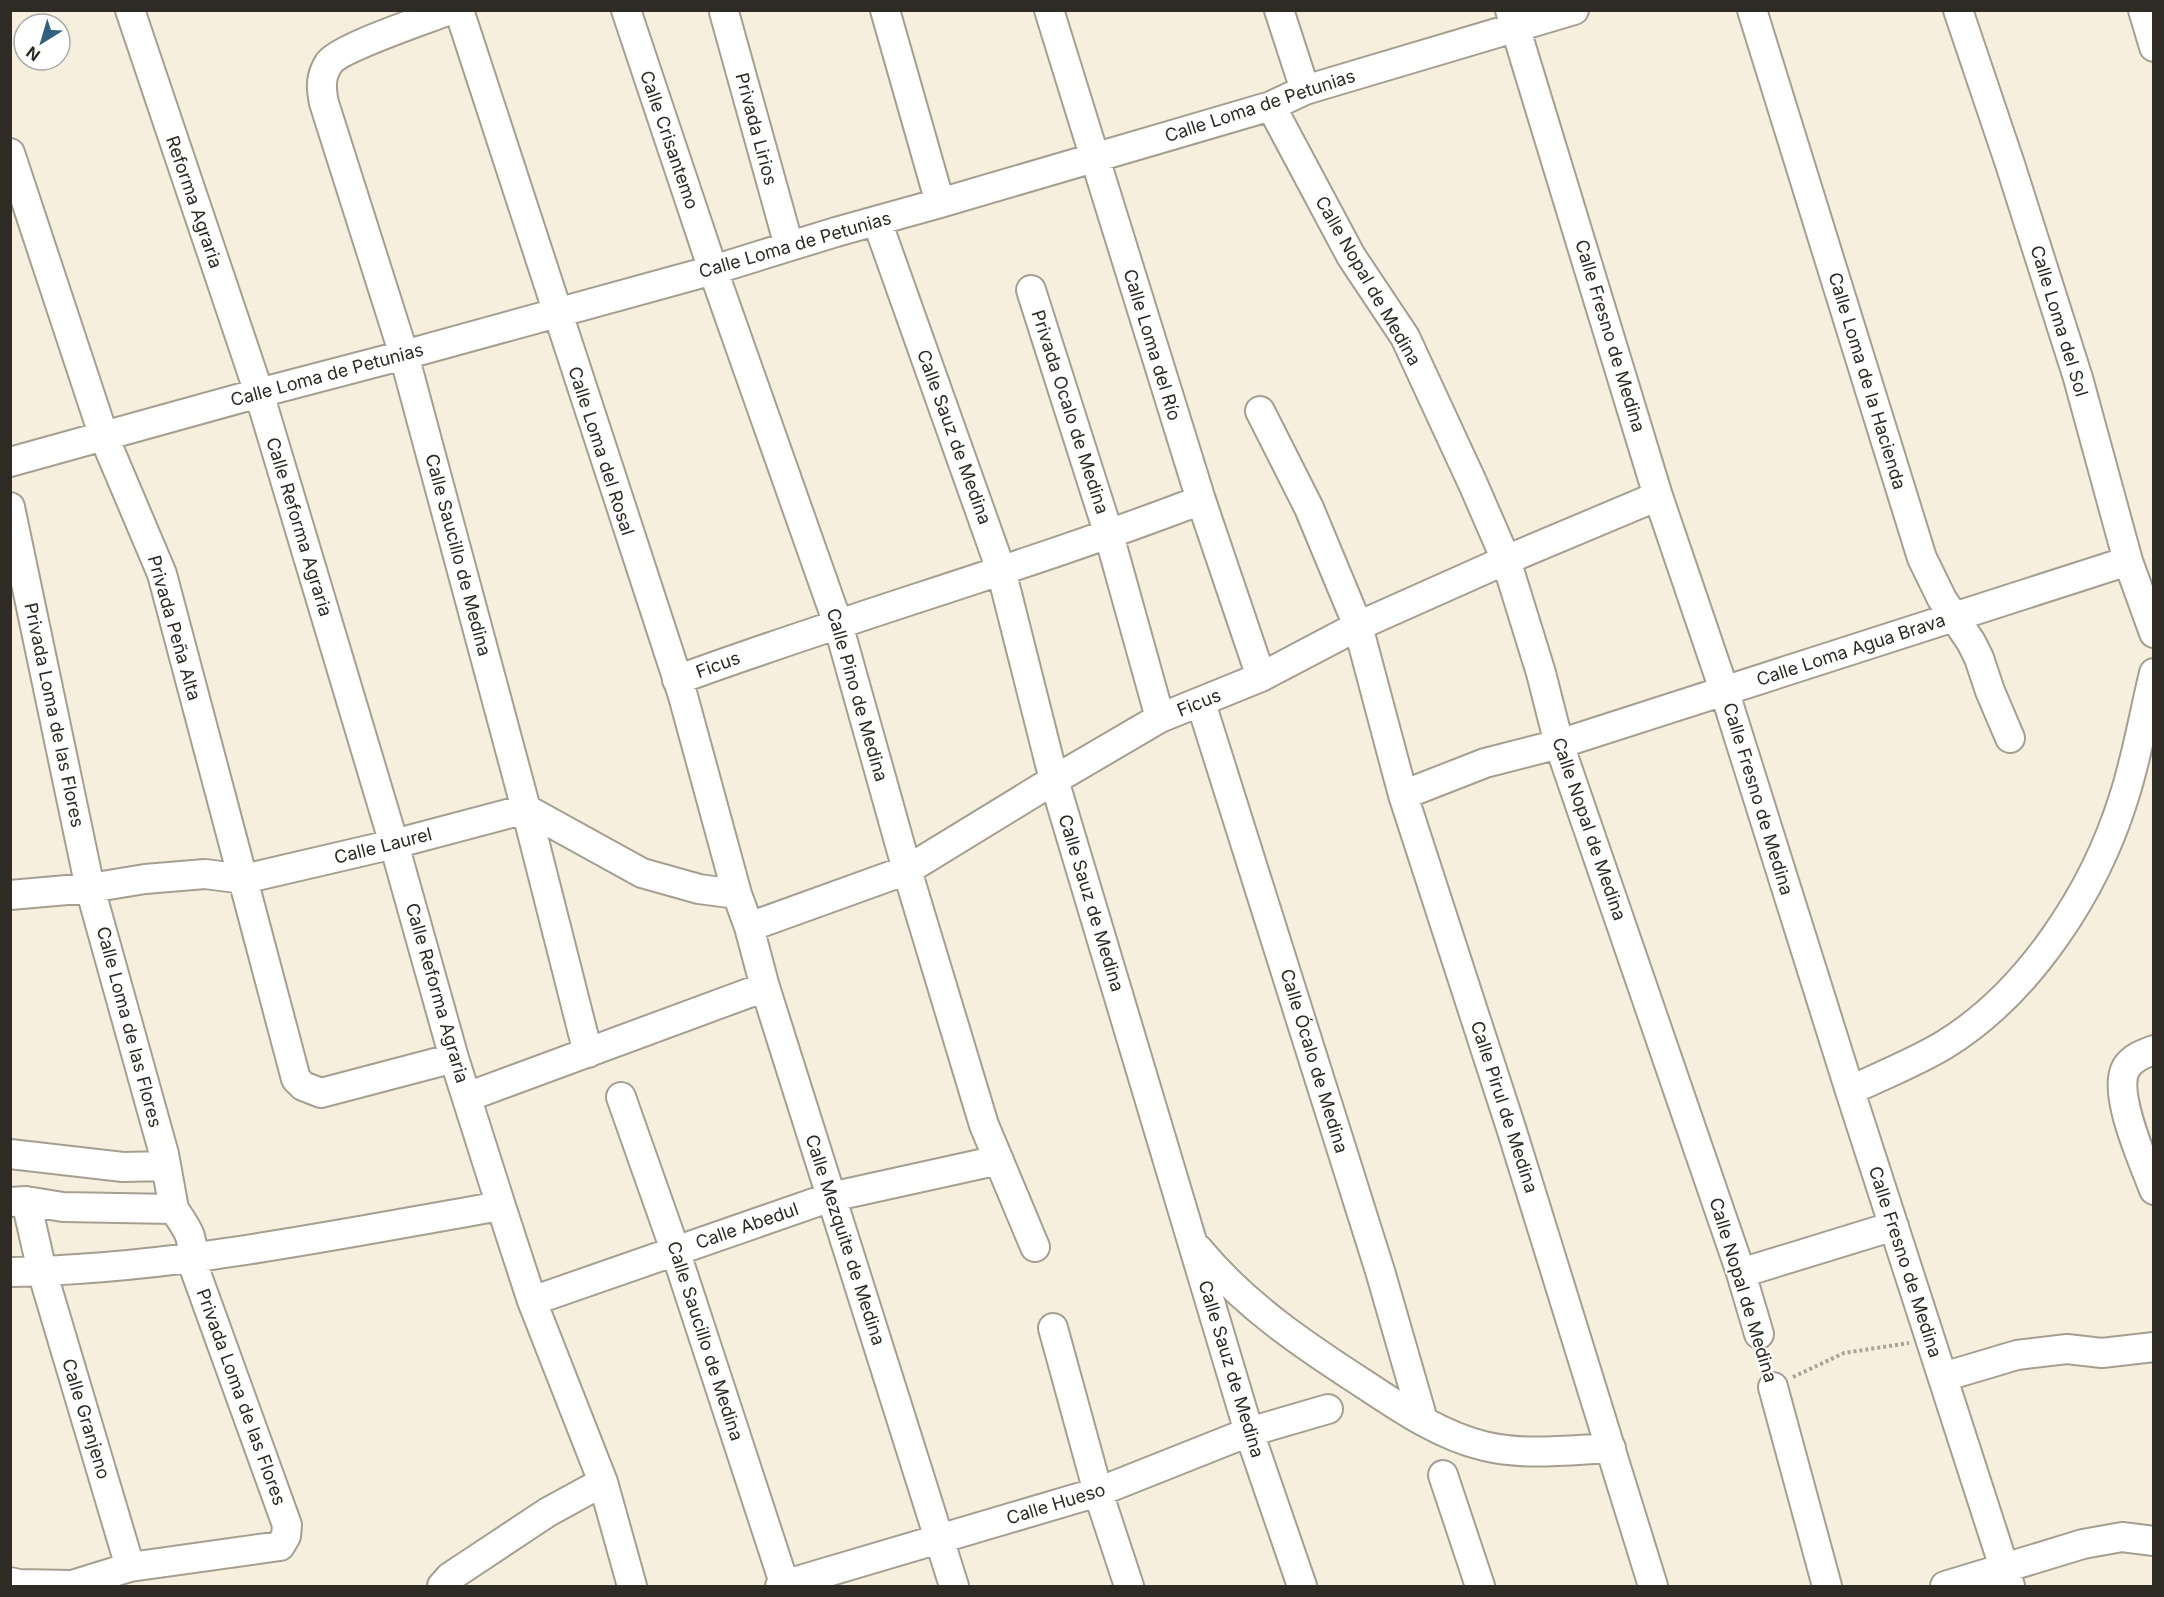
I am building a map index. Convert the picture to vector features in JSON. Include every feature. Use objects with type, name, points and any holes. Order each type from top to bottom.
[{"type":"street","name":"Reforma Agraria","points":[[130,10],[259,393]]},
{"type":"street","name":"Calle Saucillo de Medina","points":[[448,10],[345,51],[330,62],[320,82],[324,103],[404,355],[526,809],[588,1053]]},
{"type":"street","name":"Calle Loma del Rosal","points":[[459,10],[677,680],[737,894]]},
{"type":"street","name":"Calle Crisantemo","points":[[626,10],[713,270]]},
{"type":"street","points":[[885,10],[940,203]]},
{"type":"street","name":"Calle Loma del Río","points":[[1049,10],[1201,500],[1261,677]]},
{"type":"street","points":[[1279,10],[1305,90]]},
{"type":"street","name":"Calle Loma de Petunias","points":[[10,462],[713,270],[1271,106],[1305,90],[1512,19],[1574,10]]},
{"type":"street","name":"Calle Loma de la Hacienda","points":[[1752,10],[1919,548],[1932,581],[1979,658],[2010,738]]},
{"type":"street","name":"Calle Loma del Sol","points":[[1958,10],[2078,378],[2128,561],[2154,633]]},
{"type":"street","points":[[2142,10],[2154,47]]},
{"type":"street","name":"Privada Lirios","points":[[724,12],[789,246]]},
{"type":"street","name":"Calle Fresno de Medina","points":[[1512,19],[1658,496],[1724,690],[1850,1091],[2008,1578]]},
{"type":"street","name":"Calle Nopal de Medina","points":[[1271,106],[1351,256],[1405,337],[1506,560],[1541,673],[1559,744],[1742,1273],[1759,1334]]},
{"type":"street","name":"Privada Peña Alta","points":[[10,153],[104,437],[162,574],[296,1079],[303,1086],[321,1093],[454,1058]]},
{"type":"street","name":"Calle Sauz de Medina","points":[[877,221],[1001,570],[1054,780],[1249,1432],[1302,1587]]},
{"type":"street","name":"Calle Pino de Medina","points":[[713,270],[838,624],[907,870],[984,1125],[1035,1247]]},
{"type":"street","name":"Privada Ocalo de Medina","points":[[1031,290],[1109,535],[1160,718]]},
{"type":"street","name":"Calle Reforma Agraria","points":[[259,393],[394,844],[454,1058],[532,1301],[603,1482],[632,1587]]},
{"type":"street","name":"Calle Pirul de Medina","points":[[1260,411],[1309,508],[1358,626],[1403,795],[1512,1131],[1653,1587]]},
{"type":"street","name":"Ficus","points":[[749,927],[907,870],[1160,718],[1261,677],[1358,626],[1658,496]]},
{"type":"street","name":"Ficus","points":[[677,680],[748,654],[1109,535],[1201,500]]},
{"type":"street","name":"Privada Loma de las Flores","points":[[10,507],[90,888]]},
{"type":"street","name":"Calle Loma Agua Brava","points":[[1403,795],[1485,763],[1559,744],[2128,561]]},
{"type":"street","points":[[1850,1091],[1944,1045],[2000,1003],[2031,968],[2068,916],[2102,855],[2124,796],[2154,673]]},
{"type":"street","name":"Calle Ócalo de Medina","points":[[1201,703],[1380,1271],[1423,1420]]},
{"type":"street","points":[[526,809],[642,873],[699,889],[737,894]]},
{"type":"street","name":"Calle Laurel","points":[[10,895],[205,874],[244,879],[394,844],[526,809]]},
{"type":"street","name":"Calle Loma de las Flores","points":[[90,888],[166,1166],[174,1209]]},
{"type":"street","name":"Calle Mezquite de Medina","points":[[737,894],[954,1587]]},
{"type":"street","points":[[467,1097],[765,987]]},
{"type":"street","points":[[2154,1050],[2142,1054],[2126,1067],[2122,1090],[2126,1109],[2154,1190]]},
{"type":"street","name":"Calle Saucillo de Medina","points":[[621,1097],[675,1250],[783,1586]]},
{"type":"street","points":[[10,1154],[123,1167],[166,1166]]},
{"type":"street","name":"Calle Abedul","points":[[532,1301],[831,1197],[999,1160]]},
{"type":"street","points":[[18,1201],[63,1207],[174,1209]]},
{"type":"street","name":"Calle Granjeno","points":[[18,1201],[42,1271],[130,1568]]},
{"type":"street","points":[[10,1272],[191,1259],[501,1206]]},
{"type":"street","name":"Privada Loma de las Flores","points":[[130,1568],[280,1546],[286,1536],[287,1525],[191,1259],[194,1245],[191,1236],[174,1209]]},
{"type":"street","points":[[1742,1273],[1894,1226]]},
{"type":"street","points":[[1193,1243],[1210,1264],[1245,1299],[1278,1326],[1346,1373],[1454,1436],[1483,1446],[1507,1450],[1611,1448]]},
{"type":"street","points":[[1053,1328],[1098,1492],[1130,1587]]},
{"type":"street","points":[[1943,1377],[2017,1355],[2067,1349],[2102,1353],[2154,1347]]},
{"type":"street","name":"Calle Nopal de Medina","points":[[1773,1387],[1827,1587]]},
{"type":"street","name":"Calle Hueso","points":[[783,1586],[1098,1492],[1249,1432],[1328,1409]]},
{"type":"street","points":[[1443,1475],[1480,1587]]},
{"type":"street","points":[[442,1587],[450,1577],[548,1512],[603,1482]]},
{"type":"street","points":[[1945,1587],[2008,1578],[2083,1544],[2122,1537],[2154,1541]]},
{"type":"street","points":[[10,1582],[72,1586],[130,1568]]},
{"type":"path","points":[[1773,1387],[1844,1353],[1930,1339]]}]
